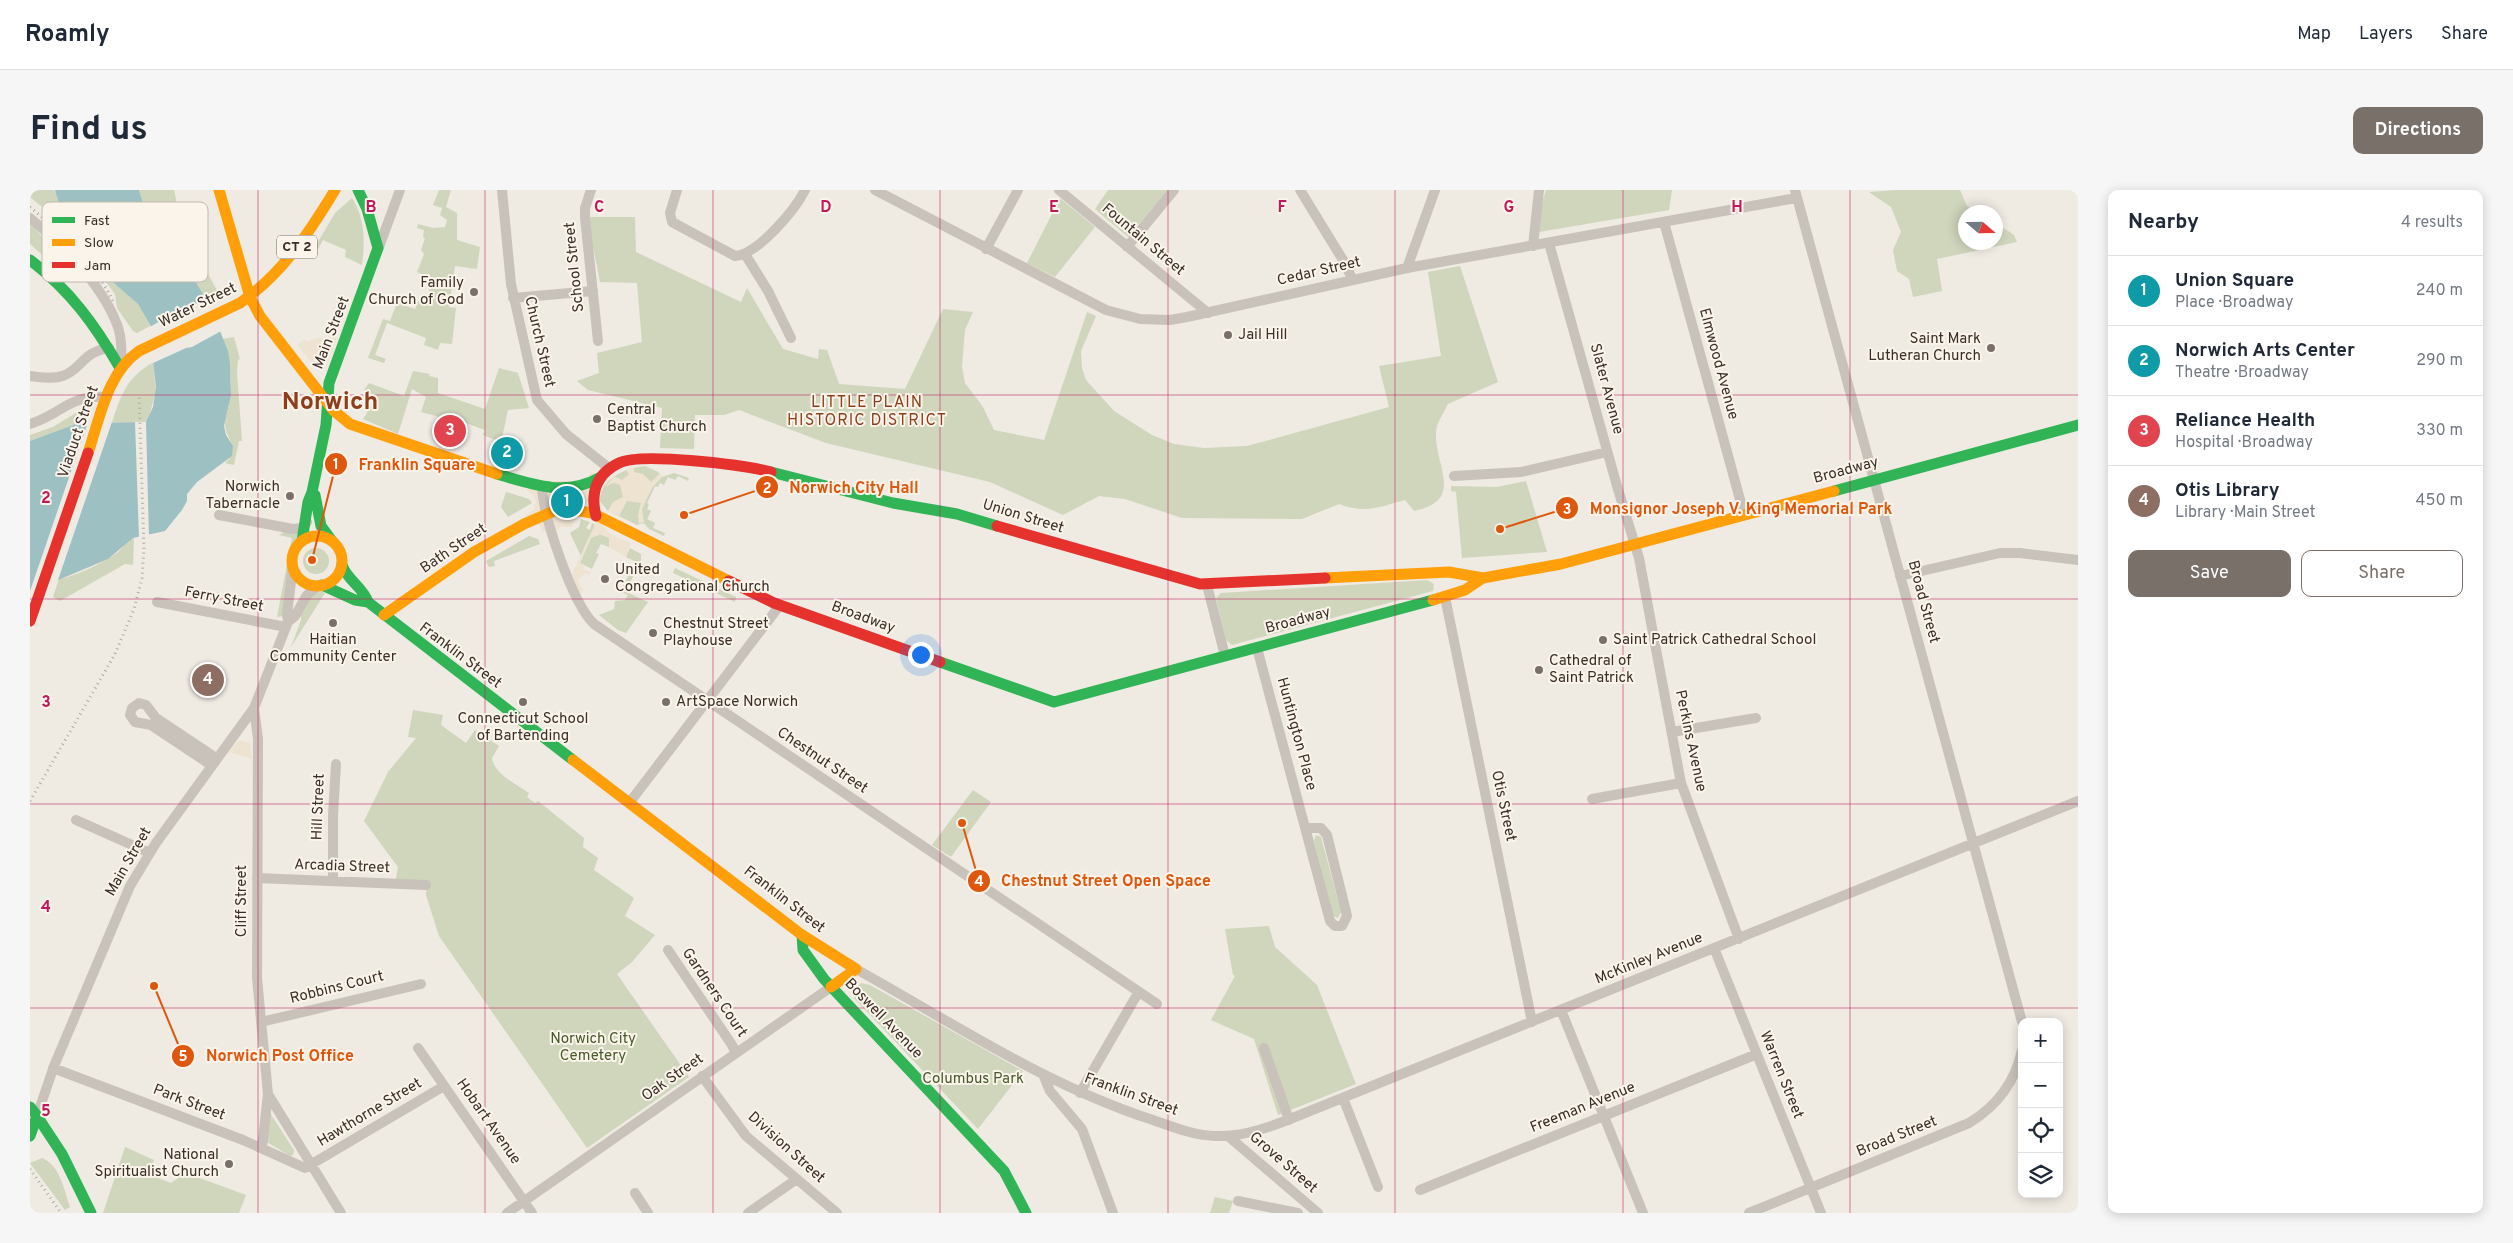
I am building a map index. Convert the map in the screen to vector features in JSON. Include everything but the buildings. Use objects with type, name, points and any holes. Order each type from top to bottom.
[{"type":"main road","points":[[219,190],[250,297],[260,316],[342,419],[370,432],[542,488],[585,486],[605,473]]},
{"type":"main road","name":"Water Street","points":[[120,368],[132,355],[250,297],[286,262],[335,190]]},
{"type":"main road","points":[[358,190],[367,209],[378,248]]},
{"type":"main road","name":"Main Street","points":[[302,541],[308,519],[308,499],[312,492],[326,428],[330,379],[378,248]]},
{"type":"main road","points":[[30,260],[42,270]]},
{"type":"main road","points":[[57,282],[72,294],[88,314],[120,368]]},
{"type":"main road","name":"Viaduct Street","points":[[30,621],[107,397],[120,368]]},
{"type":"main road","name":"Broadway","points":[[545,514],[567,508],[586,511],[780,605],[1054,702],[1444,597],[1465,590],[1483,578],[1553,566],[2078,425]]},
{"type":"main road","name":"Union Street","points":[[605,473],[620,462],[640,459],[744,465],[887,502],[957,514],[1170,577],[1207,585],[1449,572],[1483,578]]},
{"type":"main road","points":[[596,516],[592,495],[605,473]]},
{"type":"main road","points":[[312,492],[316,498],[322,528],[332,541],[340,552],[342,565],[336,577],[320,585],[303,581],[293,566],[294,552],[302,541],[317,536],[332,541]]},
{"type":"main road","name":"Bath Street","points":[[384,616],[483,546],[545,514]]},
{"type":"main road","name":"Franklin Street","points":[[342,565],[346,576],[365,594],[368,602],[384,616],[802,935],[856,968]]},
{"type":"main road","name":"Franklin Street","points":[[320,585],[355,600],[368,602]]},
{"type":"main road","name":"Boswell Avenue","points":[[802,935],[803,950],[806,957],[831,986],[986,1149],[1008,1177],[1026,1213]]},
{"type":"main road","name":"Oak Street","points":[[831,986],[856,968]]},
{"type":"main road","points":[[34,1111],[62,1154],[91,1213]]},
{"type":"main road","name":"Main Street","points":[[30,1136],[34,1111]]},
{"type":"street","name":"Main Street","points":[[378,248],[400,190]]},
{"type":"street","name":"Church Street","points":[[502,190],[507,261],[513,298],[538,400],[561,428],[605,473]]},
{"type":"street","name":"School Street","points":[[591,190],[585,214],[598,341]]},
{"type":"street","points":[[677,190],[670,212],[672,222],[730,256],[745,254],[787,218],[805,190]]},
{"type":"street","name":"Cedar Street","points":[[875,190],[1106,310],[1122,316],[1155,321],[1208,313],[1407,268],[1664,222],[1795,194]]},
{"type":"street","points":[[986,249],[1018,190]]},
{"type":"street","name":"Fountain Street","points":[[1059,190],[1208,313]]},
{"type":"street","points":[[1127,246],[1174,190]]},
{"type":"street","points":[[1300,190],[1346,265],[1352,280]]},
{"type":"street","points":[[1407,268],[1435,190]]},
{"type":"street","points":[[1533,246],[1539,190]]},
{"type":"street","name":"Broad Street","points":[[1795,194],[2021,1018]]},
{"type":"street","points":[[30,218],[42,230]]},
{"type":"street","name":"Elmwood Avenue","points":[[1664,222],[1744,514]]},
{"type":"street","name":"Slater Avenue","points":[[1549,242],[1607,452],[1635,544]]},
{"type":"street","points":[[745,254],[768,291],[791,338]]},
{"type":"street","points":[[90,282],[108,306],[120,333],[120,368]]},
{"type":"street","points":[[513,298],[593,291]]},
{"type":"street","points":[[30,376],[48,379],[67,376],[77,369],[90,355],[109,348]]},
{"type":"street","points":[[30,424],[46,419],[74,400],[107,397]]},
{"type":"street","points":[[1454,476],[1521,472],[1607,452]]},
{"type":"street","name":"Chestnut Street","points":[[542,488],[545,514],[558,551],[588,618],[613,638],[707,702],[1157,1004]]},
{"type":"street","points":[[219,514],[293,529],[303,527],[308,519]]},
{"type":"street","name":"Perkins Avenue","points":[[1635,544],[1646,589],[1681,782],[1739,938]]},
{"type":"street","points":[[1900,576],[2000,553],[2020,553],[2078,560]]},
{"type":"street","name":"Main Street","points":[[34,1111],[122,903],[150,853],[214,761],[254,708],[287,624],[293,566]]},
{"type":"street","name":"Main Street","points":[[287,624],[295,616],[307,595],[320,585]]},
{"type":"street","points":[[1207,585],[1225,656]]},
{"type":"street","name":"Otis Street","points":[[1444,597],[1532,1022]]},
{"type":"street","name":"Ferry Street","points":[[157,602],[287,624]]},
{"type":"street","points":[[630,802],[780,605]]},
{"type":"street","name":"Huntington Place","points":[[1258,648],[1305,828],[1330,921],[1335,926],[1342,926],[1347,916],[1327,834],[1321,828],[1305,828]]},
{"type":"street","points":[[137,704],[146,705],[156,718],[214,761],[151,725],[135,722],[130,715],[132,708],[137,704]]},
{"type":"street","name":"Cliff Street","points":[[254,708],[258,739],[257,978],[268,1094],[262,1148]]},
{"type":"street","points":[[1672,732],[1756,718]]},
{"type":"street","name":"Hill Street","points":[[333,882],[333,816],[336,764]]},
{"type":"street","points":[[1592,798],[1681,782]]},
{"type":"street","name":"McKinley Avenue","points":[[1228,1136],[1252,1132],[1289,1120],[2078,801]]},
{"type":"street","points":[[76,820],[150,853]]},
{"type":"street","name":"Arcadia Street","points":[[257,878],[426,885]]},
{"type":"street","name":"Warren Street","points":[[1714,948],[1821,1213]]},
{"type":"street","name":"Gardners Court","points":[[668,950],[736,1053]]},
{"type":"street","name":"Franklin Street","points":[[856,968],[1080,1093],[1184,1130],[1212,1136],[1228,1136]]},
{"type":"street","name":"Robbins Court","points":[[261,1022],[420,984]]},
{"type":"street","name":"Oak Street","points":[[507,1213],[831,986]]},
{"type":"street","points":[[1080,1093],[1138,992]]},
{"type":"street","points":[[1561,1010],[1642,1213]]},
{"type":"street","name":"Hobart Avenue","points":[[418,1048],[532,1213]]},
{"type":"street","points":[[1264,1048],[1289,1120]]},
{"type":"street","name":"Freeman Avenue","points":[[1420,1190],[1757,1054]]},
{"type":"street","name":"Broad Street","points":[[1749,1213],[1956,1130],[1981,1116],[2006,1091],[2019,1063]]},
{"type":"street","name":"Park Street","points":[[53,1068],[262,1148],[299,1167],[312,1166]]},
{"type":"street","points":[[1043,1074],[1050,1091],[1082,1128],[1113,1213]]},
{"type":"street","name":"Division Street","points":[[702,1076],[746,1136],[837,1213]]},
{"type":"street","name":"Hawthorne Street","points":[[312,1166],[444,1086]]},
{"type":"street","name":"Cliff Street","points":[[268,1094],[341,1213]]},
{"type":"street","points":[[1343,1098],[1378,1188]]},
{"type":"street","name":"Grove Street","points":[[1228,1136],[1318,1213]]},
{"type":"street","points":[[748,1213],[797,1179]]},
{"type":"street","points":[[635,1193],[648,1213]]},
{"type":"street","points":[[1238,1201],[1298,1213]]},
{"type":"green space","points":[[30,190],[54,190],[60,202],[42,202],[42,207],[30,197]]},
{"type":"green space","points":[[139,190],[174,190],[177,202],[143,202]]},
{"type":"green space","points":[[439,190],[451,190],[446,207],[457,213],[457,240],[480,247],[477,269],[455,266],[449,307],[456,308],[452,344],[440,343],[438,350],[424,345],[426,338],[387,323],[375,355],[386,359],[384,363],[368,358],[383,319],[390,321],[397,303],[415,309],[421,295],[427,297],[433,279],[417,272],[424,254],[421,250],[425,238],[423,237],[424,230],[417,228],[418,224],[433,228],[445,227],[447,220],[440,215],[442,208],[433,205]]},
{"type":"green space","points":[[1108,190],[1168,190],[1128,237],[1095,209]]},
{"type":"green space","points":[[1546,190],[1672,190],[1669,210],[1533,233]]},
{"type":"green space","points":[[1960,190],[1967,205],[1958,205],[1958,250],[1979,250],[1937,259],[1942,291],[1913,297],[1909,279],[1897,271],[1893,250],[1901,232],[1891,207],[1869,192]]},
{"type":"green space","points":[[352,198],[362,222],[364,248],[362,265],[345,257],[346,250],[323,240],[318,249],[315,247],[335,213]]},
{"type":"green space","points":[[1060,198],[1095,227],[1055,277],[1027,263]]},
{"type":"green space","points":[[587,217],[635,217],[636,252],[741,302],[747,288],[783,349],[818,359],[819,349],[827,350],[839,384],[905,389],[943,309],[973,312],[965,330],[962,367],[965,383],[983,407],[994,430],[1044,440],[1087,312],[1096,316],[1081,351],[1082,368],[1086,380],[1114,411],[1152,435],[1174,444],[1204,448],[1247,446],[1389,407],[1379,366],[1441,356],[1428,272],[1460,266],[1498,382],[1448,404],[1436,429],[1444,480],[1443,490],[1439,499],[1430,506],[1414,511],[1405,500],[1365,509],[1357,509],[1339,504],[1302,519],[1182,518],[1125,499],[1099,496],[1063,515],[990,482],[826,443],[739,410],[724,415],[695,415],[694,449],[660,448],[662,408],[588,390],[577,381],[599,373],[597,353],[642,342],[637,283],[600,282]]},
{"type":"green space","points":[[30,223],[42,237],[42,254],[30,244]]},
{"type":"green space","points":[[2003,228],[2014,235],[2017,242],[2003,245]]},
{"type":"green space","points":[[208,274],[219,294],[206,300],[195,282],[208,282]]},
{"type":"green space","points":[[106,282],[113,282],[138,304],[152,325],[137,333],[133,331],[117,308],[115,294]]},
{"type":"green space","points":[[234,337],[240,359],[238,360],[237,372],[242,441],[239,441],[234,465],[225,463],[230,458],[233,447],[225,427],[230,398],[231,375],[223,339]]},
{"type":"green space","points":[[153,362],[156,391],[148,420],[145,422],[112,422],[126,388],[137,374]]},
{"type":"green space","points":[[499,368],[518,373],[529,408],[508,410],[501,442],[483,435],[485,430],[463,422],[421,412],[426,397],[412,389],[398,434],[363,419],[376,398],[364,390],[369,383],[404,396],[413,371],[430,374],[429,376],[438,378],[438,393],[485,409]]},
{"type":"green space","points":[[79,411],[86,413],[88,422],[30,441],[30,435],[53,427]]},
{"type":"green space","points":[[645,466],[658,472],[662,477],[674,473],[689,478],[688,481],[678,476],[675,480],[668,477],[664,485],[660,483],[658,487],[655,486],[647,503],[649,504],[647,509],[651,511],[647,519],[655,523],[653,528],[665,533],[664,536],[649,529],[644,523],[637,525],[607,510],[600,501],[604,486],[609,480],[622,472]]},
{"type":"green space","points":[[1526,481],[1547,552],[1462,558],[1456,492],[1451,491],[1451,486],[1497,487]]},
{"type":"green space","points":[[506,492],[529,499],[532,503],[508,517],[501,507]]},
{"type":"green space","points":[[581,519],[590,522],[586,528],[590,530],[592,523],[595,525],[581,556],[570,533],[579,527]]},
{"type":"green space","points":[[284,532],[299,532],[299,538],[290,554],[290,573],[283,616],[277,617],[292,538],[279,535]]},
{"type":"green space","points":[[600,534],[609,538],[609,547],[601,544],[596,553],[599,554],[592,569],[580,563],[591,537]]},
{"type":"green space","points":[[529,536],[538,539],[540,544],[494,561],[495,566],[489,567],[486,561]]},
{"type":"green space","points":[[136,537],[134,538],[133,565],[125,564],[60,601],[53,597],[59,579],[97,565],[118,552],[128,541],[133,538]]},
{"type":"green space","points":[[316,548],[325,552],[329,561],[325,570],[316,574],[307,570],[303,561],[307,552]]},
{"type":"green space","points":[[630,548],[641,554],[641,564],[638,565],[626,592],[648,602],[626,633],[618,630],[599,615],[614,609],[615,601],[625,600],[628,595],[620,591],[636,562],[626,557]]},
{"type":"green space","points":[[675,568],[736,597],[735,602],[673,573]]},
{"type":"green space","points":[[1427,580],[1434,584],[1433,591],[1232,645],[1226,640],[1216,598],[1221,593]]},
{"type":"green space","points":[[321,591],[325,593],[291,647],[301,620],[301,611],[313,595]]},
{"type":"green space","name":"Norwich City Cemetery","points":[[413,710],[443,715],[441,725],[466,743],[475,730],[499,746],[492,758],[501,774],[529,793],[527,797],[535,803],[538,801],[584,838],[583,847],[598,858],[594,870],[634,898],[625,916],[655,935],[632,962],[617,974],[689,1077],[587,1148],[439,936],[426,895],[427,881],[396,879],[398,867],[364,821],[388,772],[416,738],[408,737]]},
{"type":"green space","points":[[973,790],[991,802],[951,857],[932,845]]},
{"type":"green space","points":[[1316,835],[1321,837],[1341,912],[1338,918],[1333,916],[1314,840]]},
{"type":"green space","points":[[1269,926],[1275,947],[1317,985],[1356,1084],[1278,1115],[1254,1039],[1211,1020],[1235,976],[1233,975],[1225,929]]},
{"type":"green space","name":"Columbus Park","points":[[861,983],[870,985],[1023,1071],[978,1129],[854,998],[854,990]]},
{"type":"green space","points":[[270,1113],[294,1150],[293,1155],[290,1156],[267,1142]]},
{"type":"green space","points":[[125,1147],[154,1160],[148,1174],[171,1183],[186,1173],[246,1195],[239,1213],[103,1213]]},
{"type":"green space","points":[[42,1158],[48,1161],[57,1172],[70,1207],[65,1210],[30,1163]]},
{"type":"green space","points":[[1215,1197],[1233,1201],[1229,1213],[1210,1213]]},
{"type":"shaded area","points":[[330,335],[337,338],[328,362],[322,366],[313,364],[297,345],[305,339],[307,342],[318,338],[329,339]]},
{"type":"shaded area","points":[[634,467],[634,472],[643,474],[651,482],[660,473],[662,477],[652,488],[642,509],[644,522],[639,524],[638,515],[641,503],[627,501],[619,516],[608,511],[613,502],[623,497],[620,485],[613,483],[605,487],[614,476],[622,480],[629,474],[626,470]]},
{"type":"shaded area","points":[[591,472],[608,478],[577,515],[572,527],[561,527],[556,532],[554,527],[543,532],[539,525],[526,515],[534,509],[536,501],[534,496],[526,490],[543,481],[578,481],[589,476]]},
{"type":"shaded area","points":[[596,522],[604,526],[610,534],[631,543],[626,557],[609,547],[609,538],[602,534],[591,538],[580,563],[585,565],[583,569],[591,572],[589,575],[585,573],[578,581],[583,590],[581,593],[577,591],[572,574]]},
{"type":"shaded area","points":[[239,740],[250,743],[252,759],[229,752]]},
{"type":"water","points":[[55,190],[139,190],[143,202],[59,202]]},
{"type":"water","points":[[113,282],[196,282],[210,306],[228,351],[231,395],[224,426],[226,435],[233,446],[232,456],[197,482],[187,494],[187,501],[182,510],[165,531],[133,538],[108,559],[56,581],[30,597],[30,441],[79,423],[146,422],[153,407],[156,387],[153,362],[154,331],[138,304]]},
{"type":"pier","points":[[208,299],[223,330],[192,347],[151,364],[152,331],[150,327],[175,312]]},
{"type":"pier","points":[[113,419],[57,583],[30,599],[30,591],[88,422]]},
{"type":"pier","points":[[135,422],[146,422],[149,537],[139,538]]},
{"type":"railway","points":[[30,207],[42,218]]},
{"type":"railway","points":[[102,282],[114,303]]},
{"type":"railway","points":[[30,801],[115,654],[134,609],[142,578],[144,549],[139,394]]},
{"type":"railway","points":[[30,1169],[61,1213]]},
{"type":"traffic: fast","points":[[302,541],[308,502],[312,492],[326,425],[329,383],[378,248],[367,209],[358,190]]},
{"type":"traffic: fast","points":[[30,260],[42,269]]},
{"type":"traffic: fast","points":[[56,282],[81,309],[120,368]]},
{"type":"traffic: fast","points":[[1834,491],[2078,425]]},
{"type":"traffic: fast","points":[[771,472],[893,503],[957,514],[997,526]]},
{"type":"traffic: fast","points":[[497,474],[536,485],[562,488],[575,487],[601,477]]},
{"type":"traffic: fast","points":[[315,495],[321,526],[332,541]]},
{"type":"traffic: fast","points":[[342,565],[347,575],[363,592],[368,602],[573,760]]},
{"type":"traffic: fast","points":[[322,585],[355,600],[368,602]]},
{"type":"traffic: fast","points":[[940,662],[1054,702],[1433,600]]},
{"type":"traffic: fast","points":[[802,935],[803,950],[824,979],[1004,1171],[1026,1213]]},
{"type":"traffic: fast","points":[[30,1107],[37,1116],[30,1136]]},
{"type":"traffic: fast","points":[[37,1116],[62,1154],[91,1213]]},
{"type":"traffic: slow","points":[[219,190],[250,297]]},
{"type":"traffic: slow","points":[[88,453],[106,397],[119,371],[128,360],[139,351],[240,303],[255,292],[294,252],[335,190]]},
{"type":"traffic: slow","points":[[250,297],[260,316],[333,410],[350,424],[497,474]]},
{"type":"traffic: slow","points":[[1433,600],[1465,590],[1483,578],[1561,564],[1834,491]]},
{"type":"traffic: slow","points":[[384,615],[474,552],[524,524],[561,508],[592,513],[729,581]]},
{"type":"traffic: slow","points":[[317,536],[326,538],[337,547],[342,561],[340,570],[331,581],[317,586],[308,584],[297,575],[292,561],[294,552],[303,541],[317,536]]},
{"type":"traffic: slow","points":[[1325,578],[1449,572],[1483,578]]},
{"type":"traffic: slow","points":[[573,760],[802,935],[856,969],[831,987]]},
{"type":"traffic: jam","points":[[30,621],[88,453]]},
{"type":"traffic: jam","points":[[596,516],[594,500],[597,485],[605,473],[619,463],[631,460],[670,459],[739,466],[771,472]]},
{"type":"traffic: jam","points":[[997,526],[1200,584],[1325,578]]},
{"type":"traffic: jam","points":[[729,581],[774,603],[940,662]]},
{"type":"place","name":"Family Church of God","points":[[474,292]]},
{"type":"place","name":"Jail Hill","points":[[1228,335]]},
{"type":"place","name":"Saint Mark Lutheran Church","points":[[1991,348]]},
{"type":"place","name":"Central Baptist Church","points":[[597,419]]},
{"type":"place","name":"Reliance Health","points":[[450,431]]},
{"type":"place","name":"Norwich Arts Center","points":[[507,453]]},
{"type":"place","name":"Norwich Tabernacle","points":[[290,496]]},
{"type":"place","name":"Union Square","points":[[567,502]]},
{"type":"place","name":"Norwich City Hall","points":[[684,515]]},
{"type":"place","name":"Monsignor Joseph V. King Memorial Park","points":[[1500,529]]},
{"type":"place","name":"Franklin Square","points":[[312,560]]},
{"type":"place","name":"United Congregational Church","points":[[605,579]]},
{"type":"place","name":"Haitian Community Center","points":[[333,623]]},
{"type":"place","name":"Chestnut Street Playhouse","points":[[653,633]]},
{"type":"place","name":"Saint Patrick Cathedral School","points":[[1603,640]]},
{"type":"place","name":"Cathedral of Saint Patrick","points":[[1539,670]]},
{"type":"place","name":"Otis Library","points":[[208,680]]},
{"type":"place","name":"Connecticut School of Bartending","points":[[523,702]]},
{"type":"place","name":"ArtSpace Norwich","points":[[666,702]]},
{"type":"place","name":"Chestnut Street Open Space","points":[[962,823]]},
{"type":"place","name":"Norwich Post Office","points":[[154,986]]},
{"type":"place","name":"National Spiritualist Church","points":[[229,1164]]},
{"type":"district","name":"Norwich","points":[[330,403]]},
{"type":"district","name":"LITTLE PLAIN HISTORIC DISTRICT","points":[[867,412]]}]
